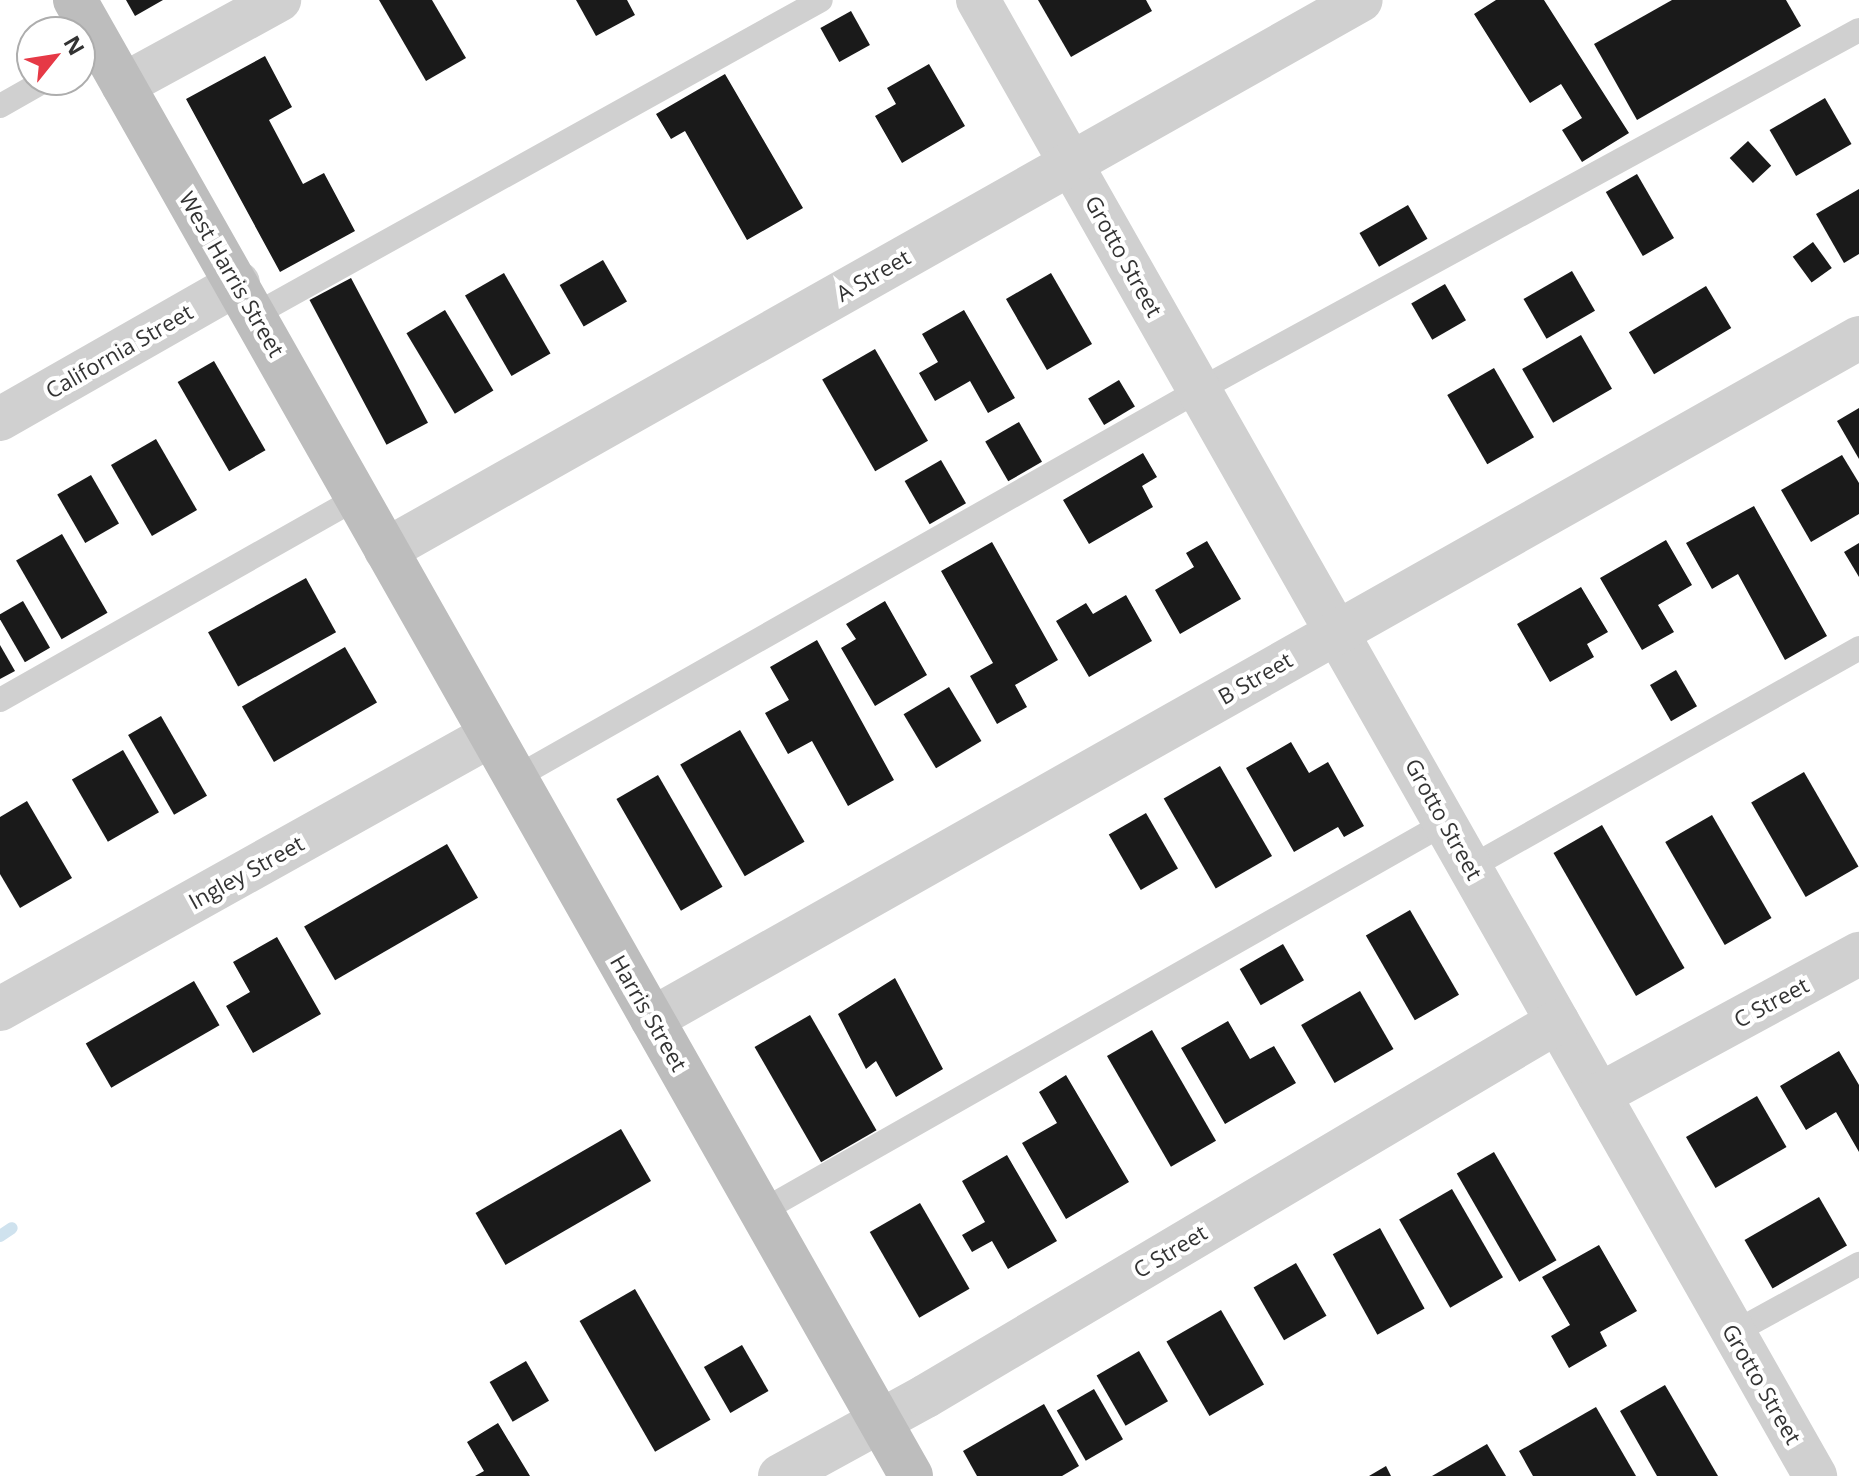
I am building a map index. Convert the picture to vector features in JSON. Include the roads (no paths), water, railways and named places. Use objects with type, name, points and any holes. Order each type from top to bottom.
[{"type":"main road","name":"West Harris Street","points":[[96,59],[123,85],[247,298],[386,550]]},
{"type":"main road","name":"Harris Street","points":[[386,550],[911,1476]]},
{"type":"street","points":[[123,85],[279,0]]},
{"type":"street","name":"Grotto Street","points":[[978,0],[1447,822],[1815,1476]]},
{"type":"street","name":"A Street","points":[[386,550],[1361,0]]},
{"type":"street","name":"California Street","points":[[0,419],[247,298]]},
{"type":"street","name":"B Street","points":[[652,1019],[1859,338]]},
{"type":"street","name":"Ingley Street","points":[[0,1009],[491,735]]},
{"type":"street","name":"C Street","points":[[1599,1095],[1859,954]]},
{"type":"street","name":"C Street","points":[[780,1476],[880,1422],[1557,1022]]},
{"type":"lane","points":[[247,298],[821,0]]},
{"type":"lane","points":[[515,778],[1199,390],[1859,30]]},
{"type":"lane","points":[[0,106],[18,96]]},
{"type":"lane","points":[[0,700],[357,498]]},
{"type":"lane","points":[[1471,867],[1859,648]]},
{"type":"lane","points":[[762,1211],[1447,822]]},
{"type":"lane","points":[[1733,1333],[1859,1264]]},
{"type":"waterway","points":[[0,1236],[12,1228]]}]
